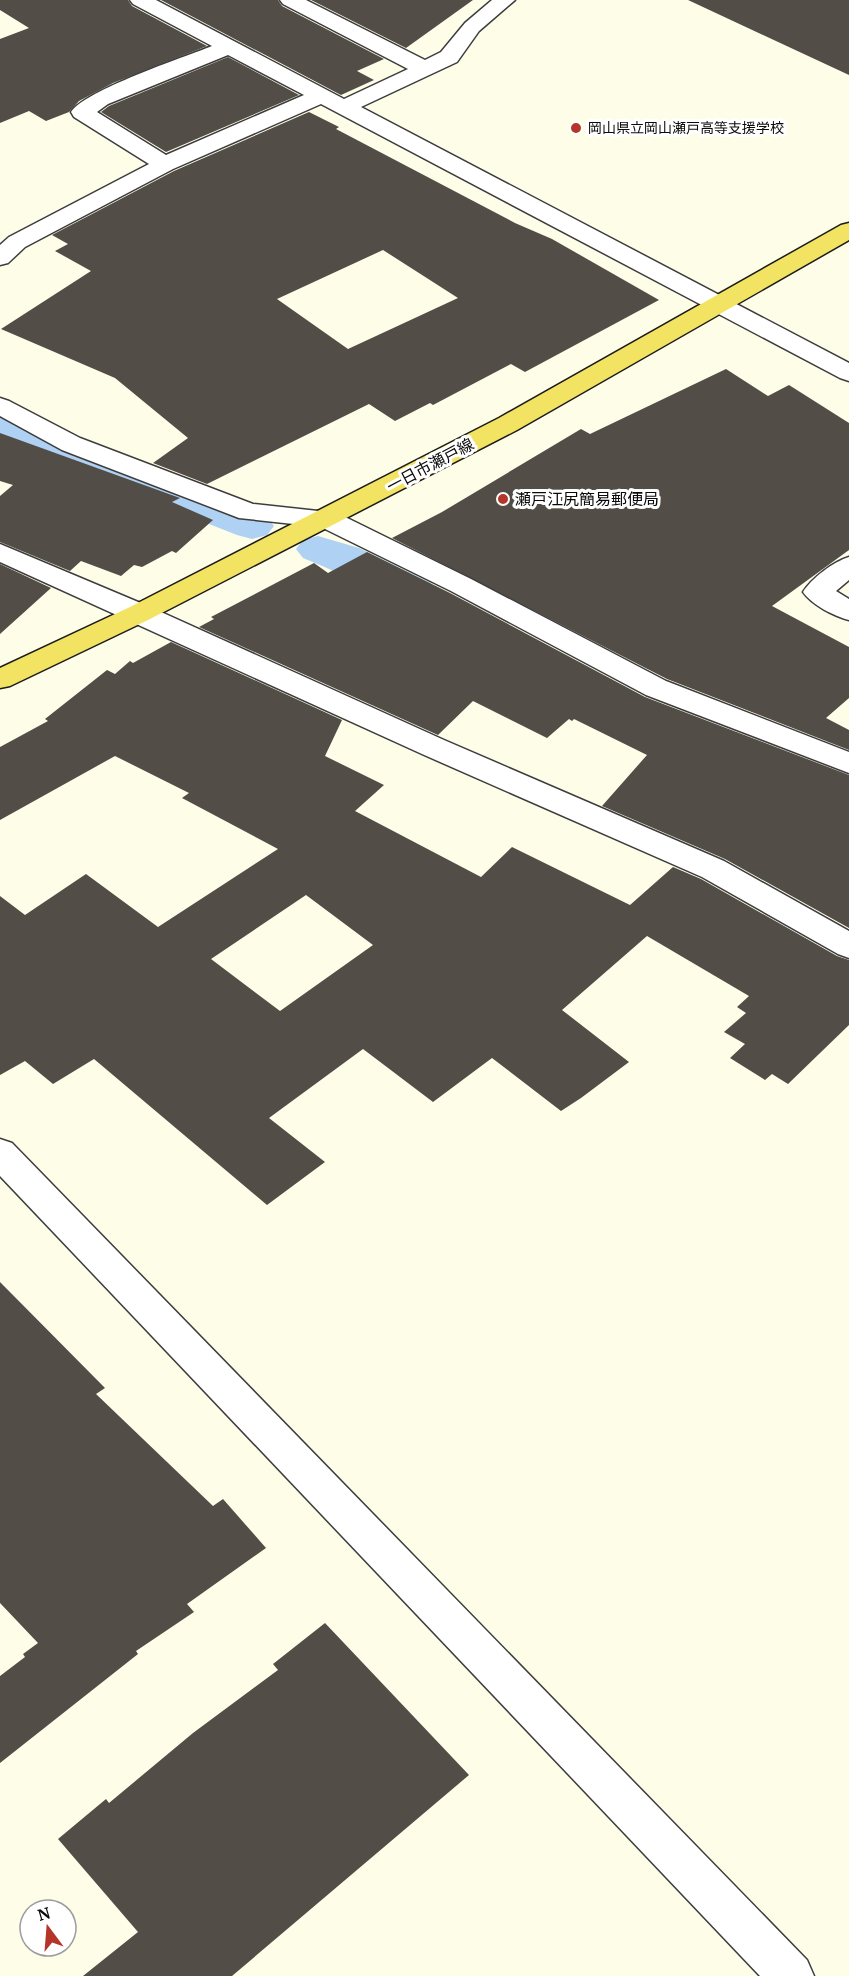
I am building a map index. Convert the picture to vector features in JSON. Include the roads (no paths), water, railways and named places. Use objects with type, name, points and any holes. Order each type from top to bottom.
[{"type":"main road","name":"一日市瀬戸線","points":[[0,679],[140,614],[508,424],[717,303],[849,230]]},
{"type":"street","points":[[140,0],[849,373]]},
{"type":"street","points":[[344,107],[449,57],[472,27],[506,0]]},
{"type":"street","points":[[294,1],[425,69]]},
{"type":"street","points":[[165,164],[82,112],[100,99],[228,47]]},
{"type":"street","points":[[0,258],[17,242],[165,164],[322,95]]},
{"type":"street","points":[[0,406],[71,444],[249,512],[327,519],[461,585],[656,687],[849,763]]},
{"type":"street","points":[[0,552],[433,747],[712,869],[849,946]]},
{"type":"street","points":[[849,566],[817,592],[849,611]]},
{"type":"street","points":[[0,1153],[791,1976]]},
{"type":"waterway","points":[[0,419],[102,467],[252,526]]},
{"type":"waterway","points":[[318,549],[343,558],[415,593]]},
{"type":"place","name":"岡山県立岡山瀬戸高等支援学校","points":[[576,128]]},
{"type":"place","name":"瀬戸江尻簡易郵便局","points":[[503,499]]}]
